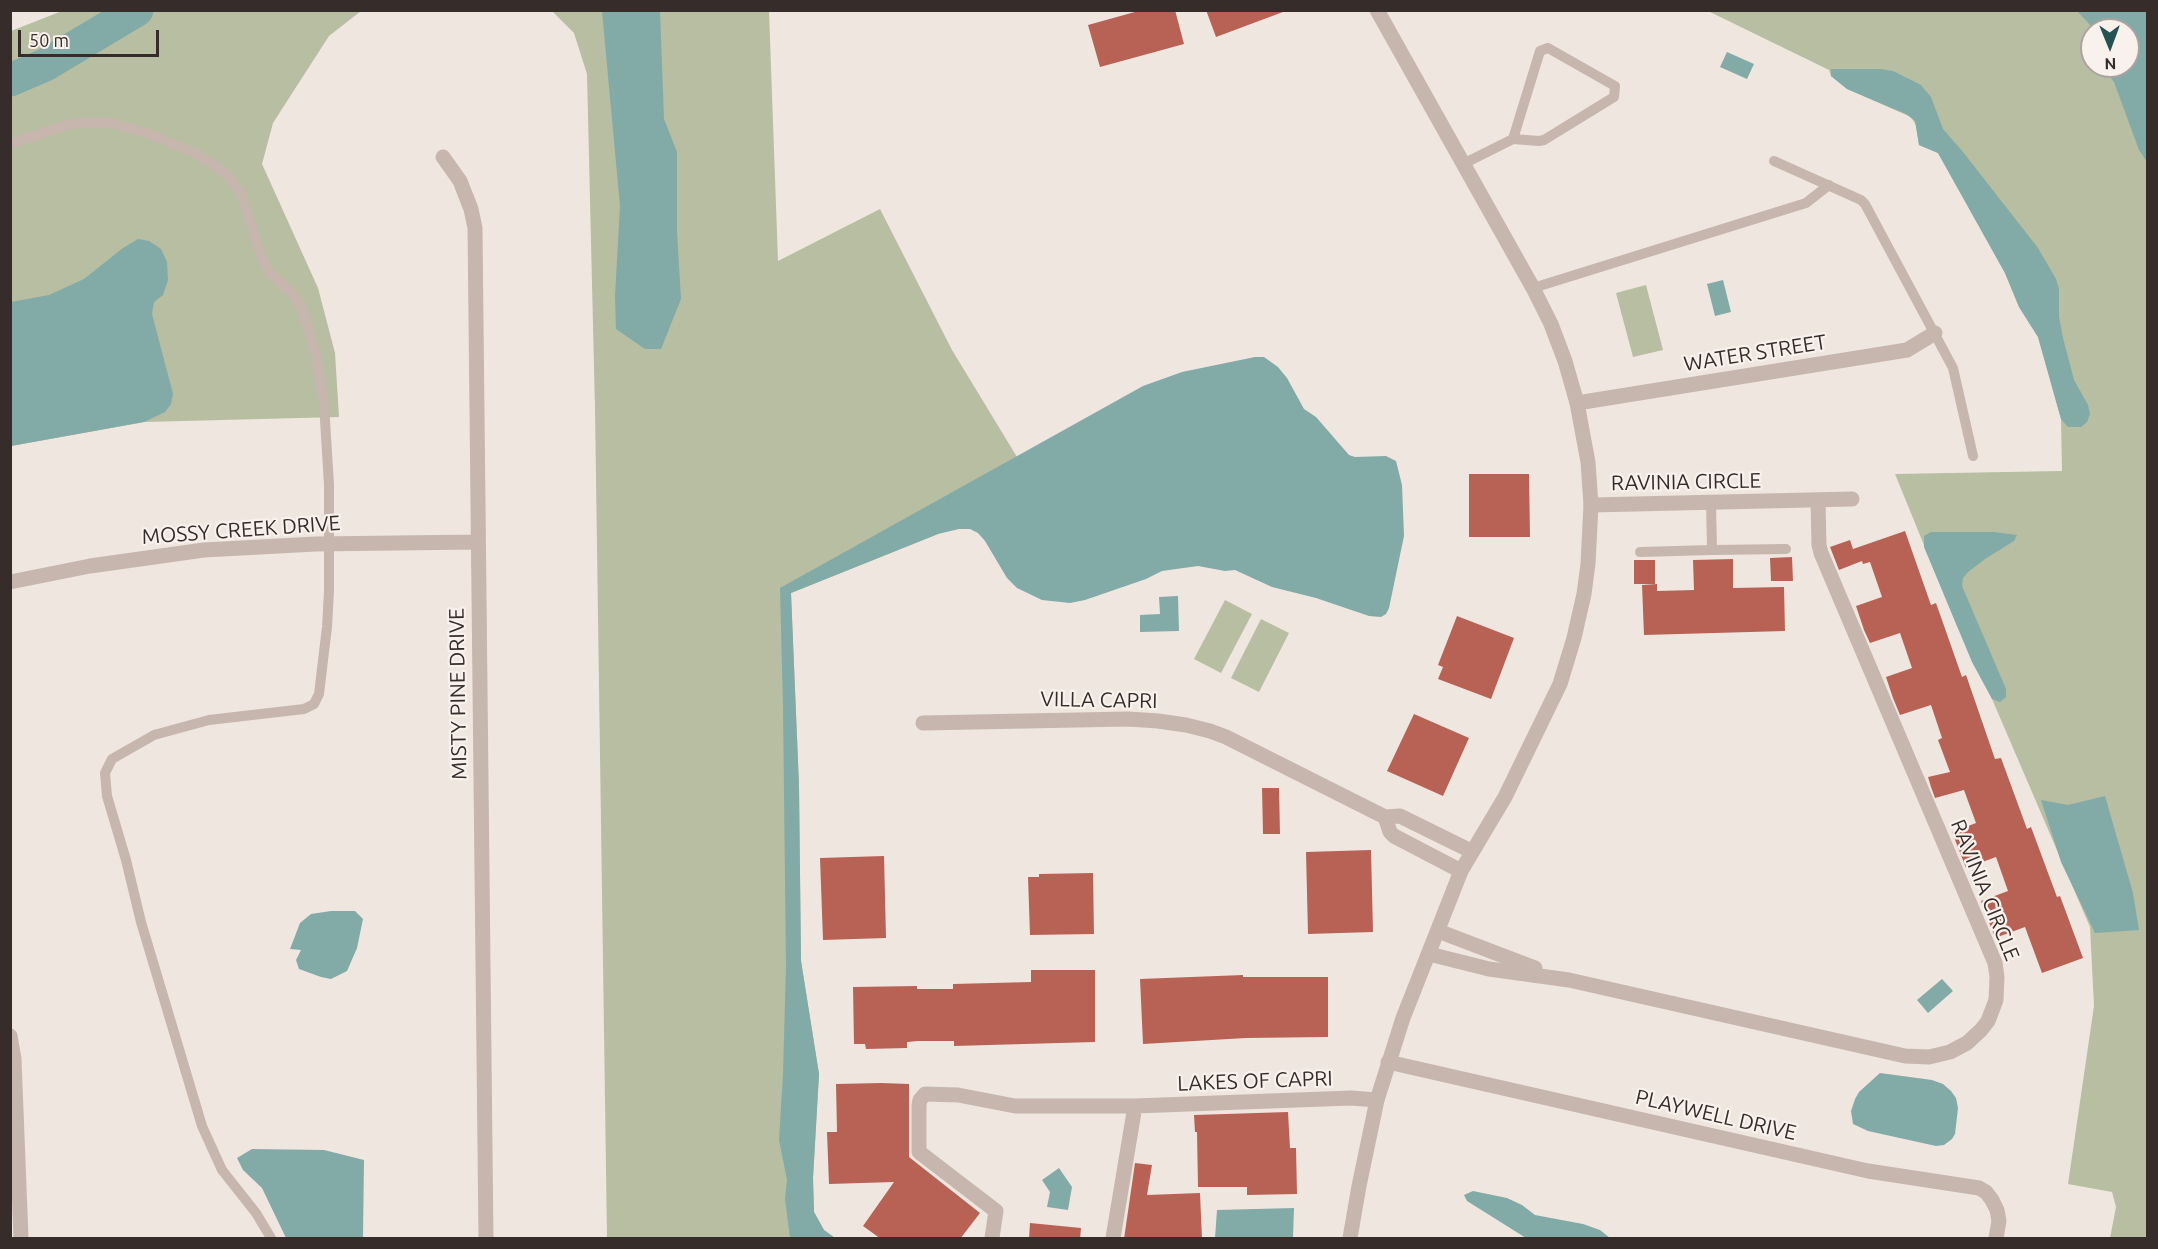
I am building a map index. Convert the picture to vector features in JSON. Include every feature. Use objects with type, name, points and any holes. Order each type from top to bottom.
[{"type":"street","points":[[1350,1239],[1377,1100],[1403,1018],[1461,871],[1505,797],[1560,684],[1584,594],[1591,505],[1588,462],[1577,403],[1558,341],[1533,288],[1377,10]]},
{"type":"street","name":"MISTY PINE DRIVE","points":[[443,157],[460,181],[471,208],[475,228],[486,1239]]},
{"type":"street","name":"WATER STREET","points":[[1577,403],[1907,350],[1935,333]]},
{"type":"street","name":"RAVINIA CIRCLE","points":[[1591,505],[1852,499]]},
{"type":"street","name":"RAVINIA CIRCLE","points":[[1429,954],[1489,969],[1569,980],[1917,1058],[1940,1056],[1959,1048],[1974,1037],[1988,1021],[1997,990],[1995,963],[1821,554],[1818,500]]},
{"type":"street","name":"MOSSY CREEK DRIVE","points":[[10,582],[149,556],[259,546],[477,542]]},
{"type":"street","name":"VILLA CAPRI","points":[[923,723],[1128,719],[1158,721],[1210,730],[1385,818]]},
{"type":"street","points":[[1461,871],[1394,836],[1385,818],[1400,816],[1472,851]]},
{"type":"street","name":"RAVINIA CIRCLE","points":[[1438,932],[1569,980]]},
{"type":"street","points":[[10,1036],[14,1059],[21,1239]]},
{"type":"street","name":"PLAYWELL DRIVE","points":[[1388,1062],[1868,1171],[1979,1188],[1986,1192],[1997,1210],[1999,1221],[1996,1239]]},
{"type":"street","name":"LAKES OF CAPRI","points":[[992,1239],[996,1211],[919,1152],[919,1105],[922,1096],[958,1095],[1015,1106],[1135,1106],[1351,1098],[1377,1100]]},
{"type":"street","points":[[1113,1239],[1135,1106]]},
{"type":"lane","points":[[1463,164],[1513,139],[1544,140],[1614,97],[1615,86],[1548,48],[1540,51],[1513,139]]},
{"type":"lane","points":[[10,144],[67,125],[111,123],[147,133],[193,152],[217,167],[236,185],[247,209],[263,261],[270,273],[289,290],[300,304],[309,330],[324,404],[328,454],[329,591],[320,694],[314,704],[304,709],[209,720],[154,735],[112,759],[105,773],[107,796],[141,922],[199,1117],[222,1170],[255,1213],[271,1239]]},
{"type":"lane","points":[[1774,161],[1861,200],[1865,204],[1953,368],[1973,456]]},
{"type":"lane","points":[[1533,288],[1806,203],[1829,186]]},
{"type":"lane","points":[[1711,502],[1712,550]]},
{"type":"lane","points":[[1640,552],[1786,549]]},
{"type":"green space","points":[[62,11],[361,11],[329,36],[273,123],[262,164],[318,288],[335,353],[339,417],[144,422],[11,446],[11,31]]},
{"type":"green space","points":[[552,11],[769,11],[778,261],[880,209],[952,350],[1017,457],[938,534],[791,593],[799,786],[801,961],[819,1074],[813,1178],[814,1212],[824,1230],[835,1238],[607,1238],[595,409],[587,74],[574,33]]},
{"type":"green space","points":[[1708,11],[2147,11],[2147,1238],[2110,1238],[2116,1207],[2112,1192],[2068,1184],[2094,1006],[2090,927],[1992,699],[1957,626],[1895,474],[2062,471],[2061,419],[2038,337],[2019,307],[2005,273],[1938,153],[1919,145],[1916,125],[1911,117],[1847,89],[1831,76],[1829,70]]},
{"type":"green space","points":[[1646,285],[1663,350],[1633,357],[1616,293]]},
{"type":"green space","points":[[1225,600],[1252,614],[1221,673],[1194,659]]},
{"type":"green space","points":[[1261,619],[1289,633],[1259,692],[1231,678]]},
{"type":"water","points":[[602,11],[660,11],[664,119],[677,152],[677,232],[681,299],[661,349],[645,349],[616,329],[615,296],[620,206]]},
{"type":"water","points":[[2077,11],[2147,11],[2147,162],[2139,150],[2111,78],[2140,78],[2140,18],[2084,18]]},
{"type":"water","points":[[1727,52],[1754,64],[1747,79],[1720,67]]},
{"type":"water","points":[[1831,69],[1893,71],[1921,85],[1931,97],[1943,129],[2038,248],[2056,279],[2059,289],[2059,317],[2063,338],[2074,380],[2088,405],[2090,414],[2087,422],[2081,427],[2068,427],[2061,419],[2038,337],[2019,307],[2005,273],[1938,153],[1919,145],[1915,121],[1906,114],[1847,89],[1831,76]]},
{"type":"water","points":[[138,239],[149,241],[161,249],[167,262],[168,280],[163,295],[154,302],[152,314],[173,394],[171,404],[165,412],[144,422],[11,446],[11,302],[49,295],[84,279]]},
{"type":"water","points":[[1723,280],[1731,312],[1715,316],[1707,284]]},
{"type":"water","points":[[1264,357],[1278,367],[1287,378],[1304,409],[1316,417],[1349,455],[1355,457],[1386,456],[1396,461],[1402,485],[1404,536],[1389,608],[1381,617],[1369,616],[1316,598],[1272,587],[1235,570],[1225,571],[1198,566],[1162,571],[1146,579],[1085,600],[1070,603],[1042,600],[1017,588],[1007,578],[985,541],[978,533],[970,529],[938,534],[791,593],[799,786],[801,961],[819,1074],[813,1178],[814,1212],[824,1230],[835,1238],[790,1238],[785,1199],[787,1180],[779,1140],[786,967],[780,588],[1143,386],[1182,372]]},
{"type":"water","points":[[1931,532],[1994,532],[2017,535],[2014,541],[1968,572],[1963,578],[1962,586],[2006,689],[2006,697],[2000,702],[1992,699],[1972,662],[1924,547],[1924,536]]},
{"type":"water","points":[[1178,596],[1179,631],[1140,632],[1140,615],[1160,614],[1159,597]]},
{"type":"water","points":[[2105,796],[2133,893],[2139,930],[2095,933],[2061,862],[2041,800],[2068,805]]},
{"type":"water","points":[[355,911],[363,919],[357,948],[347,971],[331,979],[299,969],[296,960],[301,950],[290,949],[300,923],[311,914]]},
{"type":"water","points":[[1942,979],[1953,991],[1928,1013],[1917,1000]]},
{"type":"water","points":[[1880,1073],[1932,1080],[1943,1084],[1951,1091],[1956,1098],[1958,1108],[1955,1134],[1952,1139],[1944,1145],[1936,1146],[1868,1131],[1853,1124],[1851,1111],[1855,1099],[1859,1092]]},
{"type":"water","points":[[252,1149],[324,1150],[364,1160],[363,1238],[286,1238],[262,1188],[243,1170],[237,1158]]},
{"type":"water","points":[[1059,1168],[1072,1187],[1068,1210],[1047,1207],[1050,1192],[1042,1180]]},
{"type":"water","points":[[1473,1191],[1507,1198],[1522,1205],[1535,1215],[1583,1224],[1600,1230],[1610,1238],[1526,1238],[1467,1201],[1464,1195]]},
{"type":"water","points":[[1294,1208],[1293,1238],[1215,1238],[1217,1210]]},
{"type":"building","points":[[1142,10],[1175,10],[1184,44],[1100,67],[1088,25]]},
{"type":"building","points":[[1206,10],[1283,10],[1283,12],[1216,37]]},
{"type":"building","points":[[1469,474],[1529,474],[1530,537],[1469,537]]},
{"type":"building","points":[[1905,531],[1931,605],[1936,603],[1962,677],[1966,675],[1995,759],[2001,758],[2027,829],[2031,827],[2083,958],[2042,973],[2025,927],[1995,938],[1981,901],[2008,891],[1996,857],[1966,868],[1952,832],[1976,823],[1964,790],[1935,798],[1928,777],[1950,772],[1938,740],[1942,738],[1931,705],[1900,715],[1886,677],[1912,668],[1900,633],[1870,643],[1864,630],[1856,606],[1882,597],[1870,562],[1863,564],[1862,561],[1839,570],[1830,547],[1850,540],[1853,549]]},
{"type":"building","points":[[1792,557],[1793,581],[1771,581],[1770,558]]},
{"type":"building","points":[[1733,559],[1733,588],[1784,587],[1785,631],[1644,635],[1642,585],[1657,584],[1657,591],[1694,590],[1693,560]]},
{"type":"building","points":[[1634,560],[1655,560],[1655,584],[1634,584]]},
{"type":"building","points":[[1457,616],[1514,638],[1491,699],[1438,679],[1443,667],[1438,665]]},
{"type":"building","points":[[1414,714],[1469,738],[1443,796],[1387,771]]},
{"type":"building","points":[[1262,788],[1279,788],[1280,834],[1263,834]]},
{"type":"building","points":[[1371,850],[1373,932],[1308,934],[1306,852]]},
{"type":"building","points":[[884,856],[886,938],[823,940],[820,858]]},
{"type":"building","points":[[1093,873],[1094,934],[1030,935],[1028,877],[1039,877],[1039,874]]},
{"type":"building","points":[[1031,970],[1095,970],[1095,1042],[954,1046],[954,1041],[918,1041],[907,1042],[907,1048],[866,1049],[865,1044],[854,1044],[853,987],[917,986],[917,989],[953,989],[953,984],[1031,982]]},
{"type":"building","points":[[1243,975],[1243,977],[1328,977],[1328,1037],[1246,1038],[1143,1044],[1140,979]]},
{"type":"building","points":[[836,1084],[909,1084],[909,1157],[980,1213],[960,1239],[881,1239],[863,1226],[894,1182],[829,1184],[827,1132],[837,1132]]},
{"type":"building","points":[[1288,1112],[1290,1148],[1296,1148],[1297,1194],[1247,1195],[1247,1187],[1198,1187],[1197,1132],[1195,1132],[1194,1115]]},
{"type":"building","points":[[1135,1163],[1152,1165],[1147,1195],[1200,1193],[1202,1239],[1124,1239]]},
{"type":"building","points":[[1030,1223],[1081,1228],[1080,1239],[1029,1239]]},
{"type":"waterway","points":[[10,80],[45,65],[137,10]]}]
